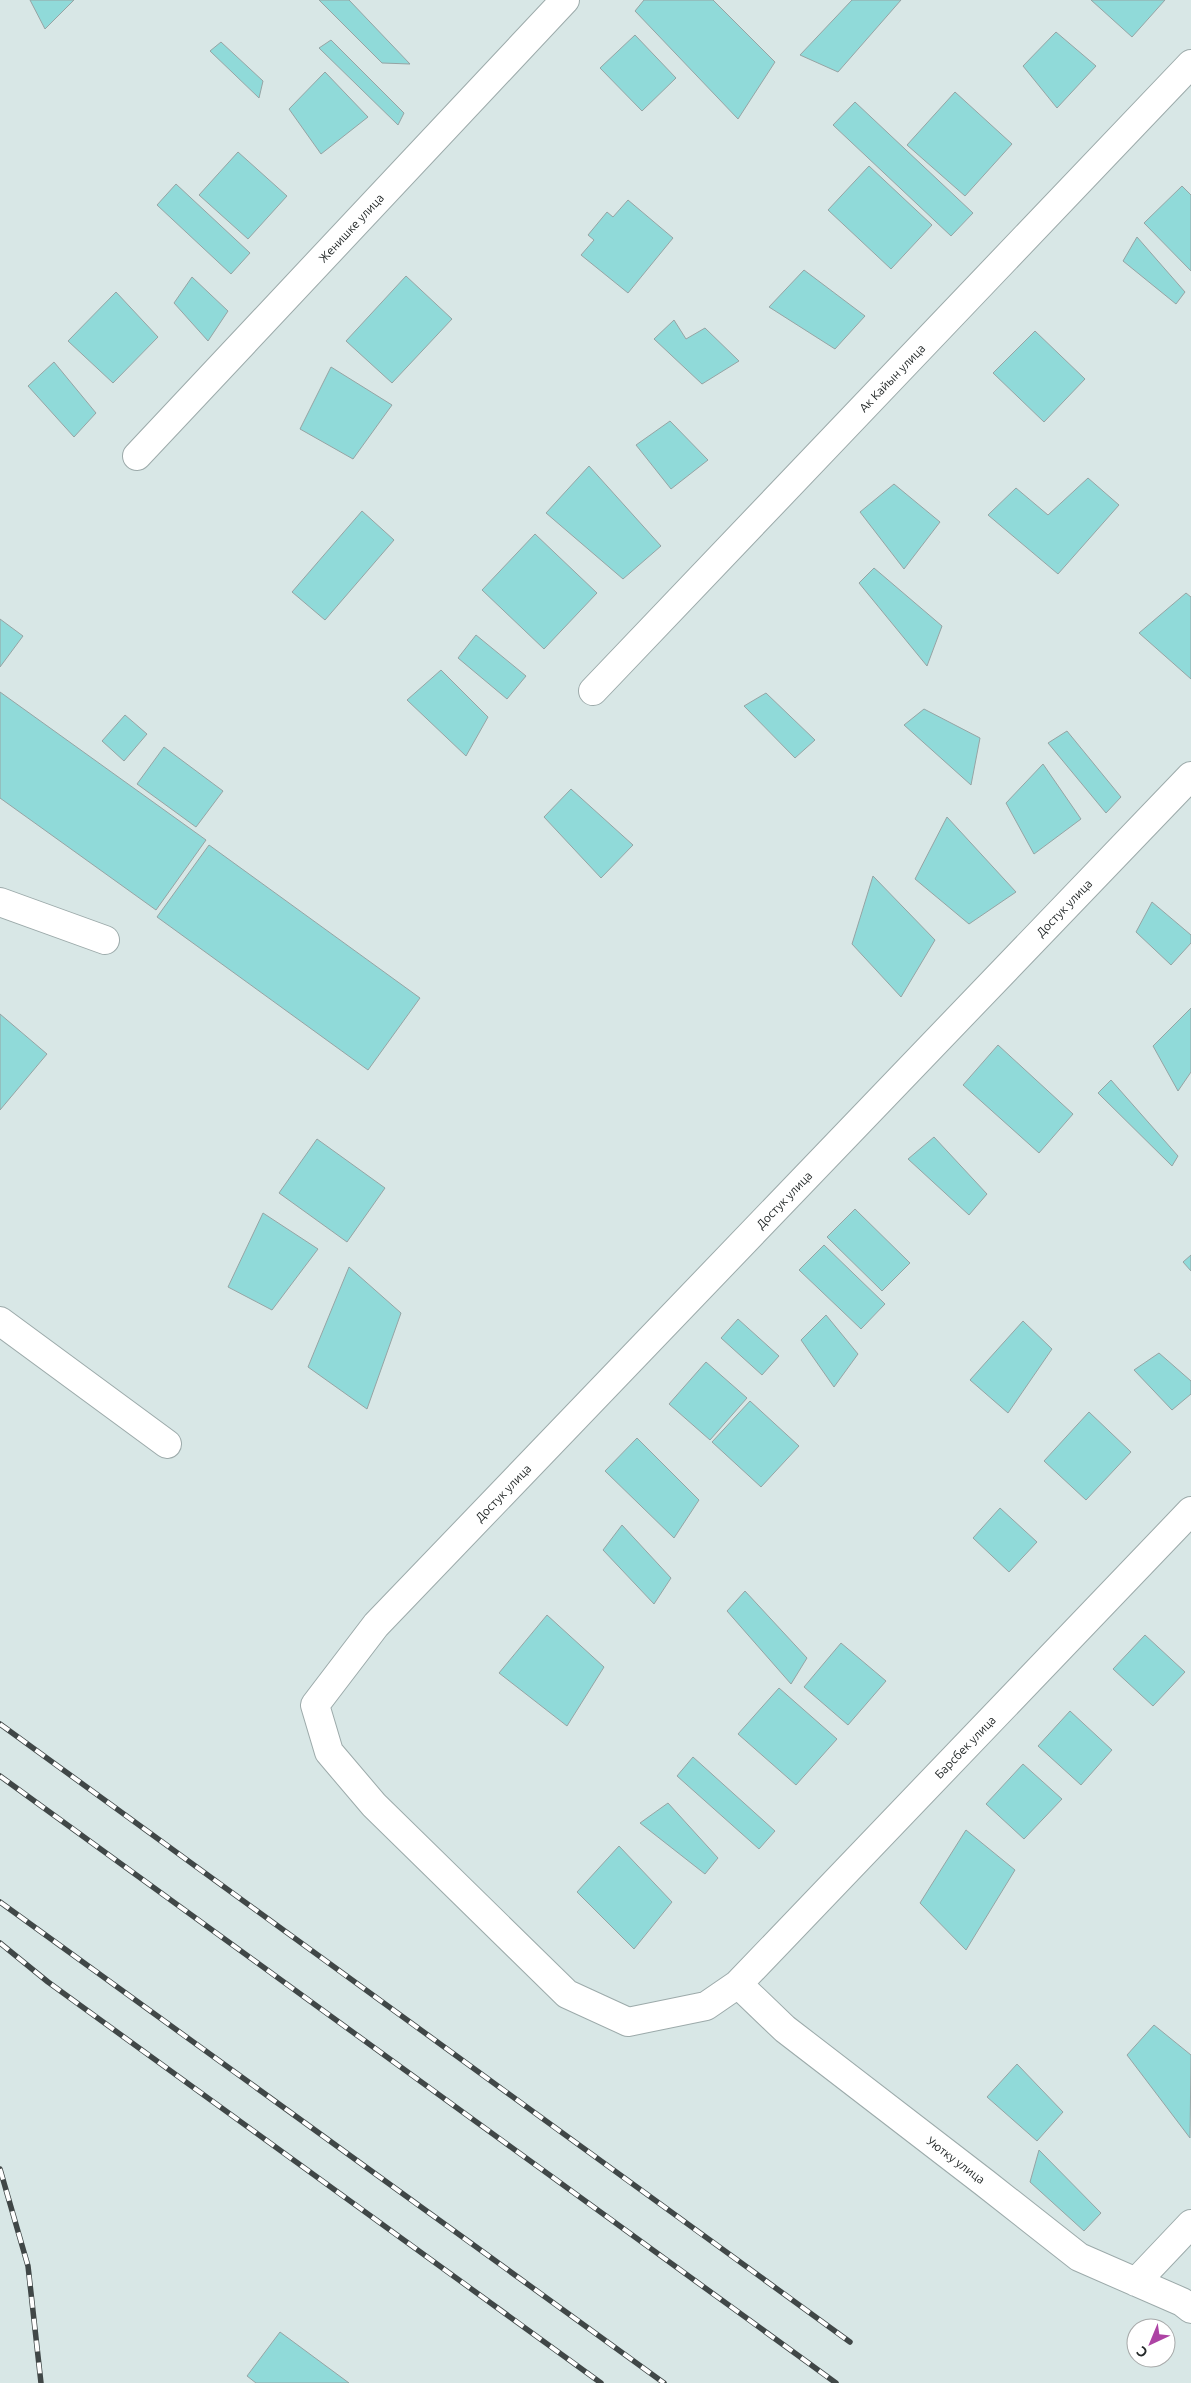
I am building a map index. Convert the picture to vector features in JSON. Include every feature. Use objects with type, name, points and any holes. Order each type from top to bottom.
[{"type":"street","name":"Женишке улица","points":[[137,456],[565,0]]},
{"type":"street","name":"Ак Кайын улица","points":[[593,691],[1191,64]]},
{"type":"street","name":"Достук улица","points":[[738,1984],[706,2006],[628,2022],[567,1994],[374,1805],[329,1752],[315,1705],[376,1624],[1191,776]]},
{"type":"street","points":[[0,902],[105,940]]},
{"type":"street","points":[[0,1321],[167,1444]]},
{"type":"street","name":"Барсбек улица","points":[[738,1984],[1191,1511]]},
{"type":"street","name":"Уютку улица","points":[[738,1984],[785,2030],[985,2183],[1078,2257],[1182,2302],[1191,2309]]},
{"type":"street","points":[[1136,2282],[1191,2224]]},
{"type":"building","points":[[30,0],[74,0],[45,29]]},
{"type":"building","points":[[319,0],[349,0],[410,64],[382,63]]},
{"type":"building","points":[[644,0],[713,0],[775,62],[738,119],[635,11]]},
{"type":"building","points":[[852,0],[901,0],[838,72],[800,55]]},
{"type":"building","points":[[1091,0],[1165,0],[1132,37]]},
{"type":"building","points":[[1056,32],[1096,66],[1057,108],[1023,66]]},
{"type":"building","points":[[635,35],[676,78],[642,111],[600,68]]},
{"type":"building","points":[[331,40],[404,113],[398,125],[319,48]]},
{"type":"building","points":[[221,42],[263,81],[259,98],[210,51]]},
{"type":"building","points":[[325,72],[368,117],[321,154],[289,109]]},
{"type":"building","points":[[955,92],[1012,144],[965,196],[907,145]]},
{"type":"building","points":[[855,102],[973,213],[951,236],[833,125]]},
{"type":"building","points":[[238,152],[287,196],[248,239],[199,195]]},
{"type":"building","points":[[869,166],[932,225],[891,269],[828,210]]},
{"type":"building","points":[[176,184],[250,253],[231,274],[157,205]]},
{"type":"building","points":[[1182,186],[1191,195],[1191,271],[1144,223]]},
{"type":"building","points":[[628,200],[673,238],[628,293],[581,255],[594,240],[588,235],[607,212],[613,217]]},
{"type":"building","points":[[1137,237],[1185,292],[1176,304],[1123,261]]},
{"type":"building","points":[[804,270],[865,316],[835,349],[769,307]]},
{"type":"building","points":[[406,276],[452,319],[392,383],[346,341]]},
{"type":"building","points":[[192,277],[228,311],[208,341],[174,303]]},
{"type":"building","points":[[116,292],[158,337],[113,383],[68,341]]},
{"type":"building","points":[[674,320],[686,339],[705,328],[739,361],[702,384],[654,339]]},
{"type":"building","points":[[1035,331],[1085,379],[1044,422],[993,373]]},
{"type":"building","points":[[54,362],[96,413],[74,437],[28,386]]},
{"type":"building","points":[[331,367],[392,405],[353,459],[300,429]]},
{"type":"building","points":[[670,421],[708,460],[671,489],[636,445]]},
{"type":"building","points":[[589,466],[661,546],[623,579],[546,513]]},
{"type":"building","points":[[1088,478],[1119,505],[1058,574],[988,515],[1016,488],[1048,515]]},
{"type":"building","points":[[894,484],[940,522],[904,569],[860,512]]},
{"type":"building","points":[[362,511],[394,540],[325,620],[292,592]]},
{"type":"building","points":[[535,534],[597,593],[544,649],[482,590]]},
{"type":"building","points":[[874,568],[942,626],[927,666],[859,583]]},
{"type":"building","points":[[1186,593],[1191,597],[1191,679],[1139,633]]},
{"type":"building","points":[[0,619],[23,636],[0,667]]},
{"type":"building","points":[[476,635],[526,676],[507,699],[458,658]]},
{"type":"building","points":[[441,670],[488,717],[466,756],[407,700]]},
{"type":"building","points":[[0,692],[206,840],[156,910],[0,798]]},
{"type":"building","points":[[766,693],[815,740],[795,758],[744,706]]},
{"type":"building","points":[[924,709],[980,738],[971,785],[904,725]]},
{"type":"building","points":[[125,715],[147,734],[124,761],[102,741]]},
{"type":"building","points":[[1067,731],[1121,797],[1106,813],[1048,743]]},
{"type":"building","points":[[164,747],[223,791],[196,827],[137,784]]},
{"type":"building","points":[[1043,764],[1081,819],[1034,854],[1006,803]]},
{"type":"building","points":[[571,789],[633,845],[601,878],[544,817]]},
{"type":"building","points":[[947,817],[1016,892],[969,924],[915,879]]},
{"type":"building","points":[[209,845],[420,998],[368,1070],[157,917]]},
{"type":"building","points":[[873,876],[935,940],[901,997],[852,944]]},
{"type":"building","points":[[1152,902],[1191,935],[1191,943],[1171,965],[1136,932]]},
{"type":"building","points":[[1191,1008],[1191,1072],[1178,1091],[1153,1046]]},
{"type":"building","points":[[0,1014],[47,1054],[0,1110]]},
{"type":"building","points":[[998,1045],[1073,1114],[1039,1153],[963,1085]]},
{"type":"building","points":[[1111,1080],[1178,1156],[1172,1166],[1098,1093]]},
{"type":"building","points":[[934,1137],[987,1194],[969,1215],[908,1159]]},
{"type":"building","points":[[317,1139],[385,1188],[347,1242],[279,1193]]},
{"type":"building","points":[[855,1209],[910,1263],[882,1291],[827,1237]]},
{"type":"building","points":[[263,1213],[318,1249],[272,1310],[228,1287]]},
{"type":"building","points":[[824,1245],[885,1304],[861,1329],[799,1270]]},
{"type":"building","points":[[1191,1255],[1191,1271],[1183,1262]]},
{"type":"building","points":[[349,1267],[401,1313],[367,1409],[308,1367]]},
{"type":"building","points":[[826,1315],[858,1354],[834,1387],[801,1340]]},
{"type":"building","points":[[738,1319],[779,1356],[762,1375],[721,1338]]},
{"type":"building","points":[[1023,1321],[1052,1349],[1008,1413],[970,1380]]},
{"type":"building","points":[[1159,1353],[1191,1381],[1191,1394],[1172,1410],[1134,1370]]},
{"type":"building","points":[[706,1362],[747,1398],[710,1440],[669,1404]]},
{"type":"building","points":[[750,1401],[799,1446],[761,1487],[712,1442]]},
{"type":"building","points":[[1089,1412],[1131,1452],[1086,1500],[1044,1461]]},
{"type":"building","points":[[637,1438],[699,1500],[674,1538],[605,1471]]},
{"type":"building","points":[[1000,1508],[1037,1542],[1009,1572],[973,1538]]},
{"type":"building","points":[[622,1525],[671,1578],[654,1604],[603,1550]]},
{"type":"building","points":[[745,1591],[807,1658],[791,1684],[727,1611]]},
{"type":"building","points":[[547,1615],[604,1667],[567,1726],[499,1673]]},
{"type":"building","points":[[1145,1635],[1185,1672],[1153,1706],[1113,1669]]},
{"type":"building","points":[[841,1643],[886,1681],[848,1725],[804,1687]]},
{"type":"building","points":[[779,1688],[837,1739],[796,1785],[738,1734]]},
{"type":"building","points":[[1070,1711],[1112,1750],[1081,1785],[1038,1746]]},
{"type":"building","points":[[693,1757],[775,1831],[759,1849],[677,1776]]},
{"type":"building","points":[[1023,1764],[1062,1799],[1024,1839],[986,1804]]},
{"type":"building","points":[[668,1803],[718,1858],[705,1874],[640,1823]]},
{"type":"building","points":[[966,1830],[1015,1870],[966,1950],[920,1903]]},
{"type":"building","points":[[619,1846],[672,1902],[634,1949],[577,1892]]},
{"type":"building","points":[[1154,2025],[1191,2055],[1190,2138],[1127,2055]]},
{"type":"building","points":[[1017,2064],[1063,2112],[1037,2141],[987,2097]]},
{"type":"building","points":[[1039,2150],[1101,2213],[1084,2231],[1030,2182]]},
{"type":"building","points":[[280,2332],[349,2383],[256,2383],[247,2376]]},
{"type":"railway","points":[[0,1724],[850,2342]]},
{"type":"railway","points":[[0,1776],[836,2383]]},
{"type":"railway","points":[[0,1902],[664,2383]]},
{"type":"railway","points":[[0,1943],[48,1982],[601,2383]]},
{"type":"railway","points":[[0,2169],[28,2266],[41,2383]]}]
